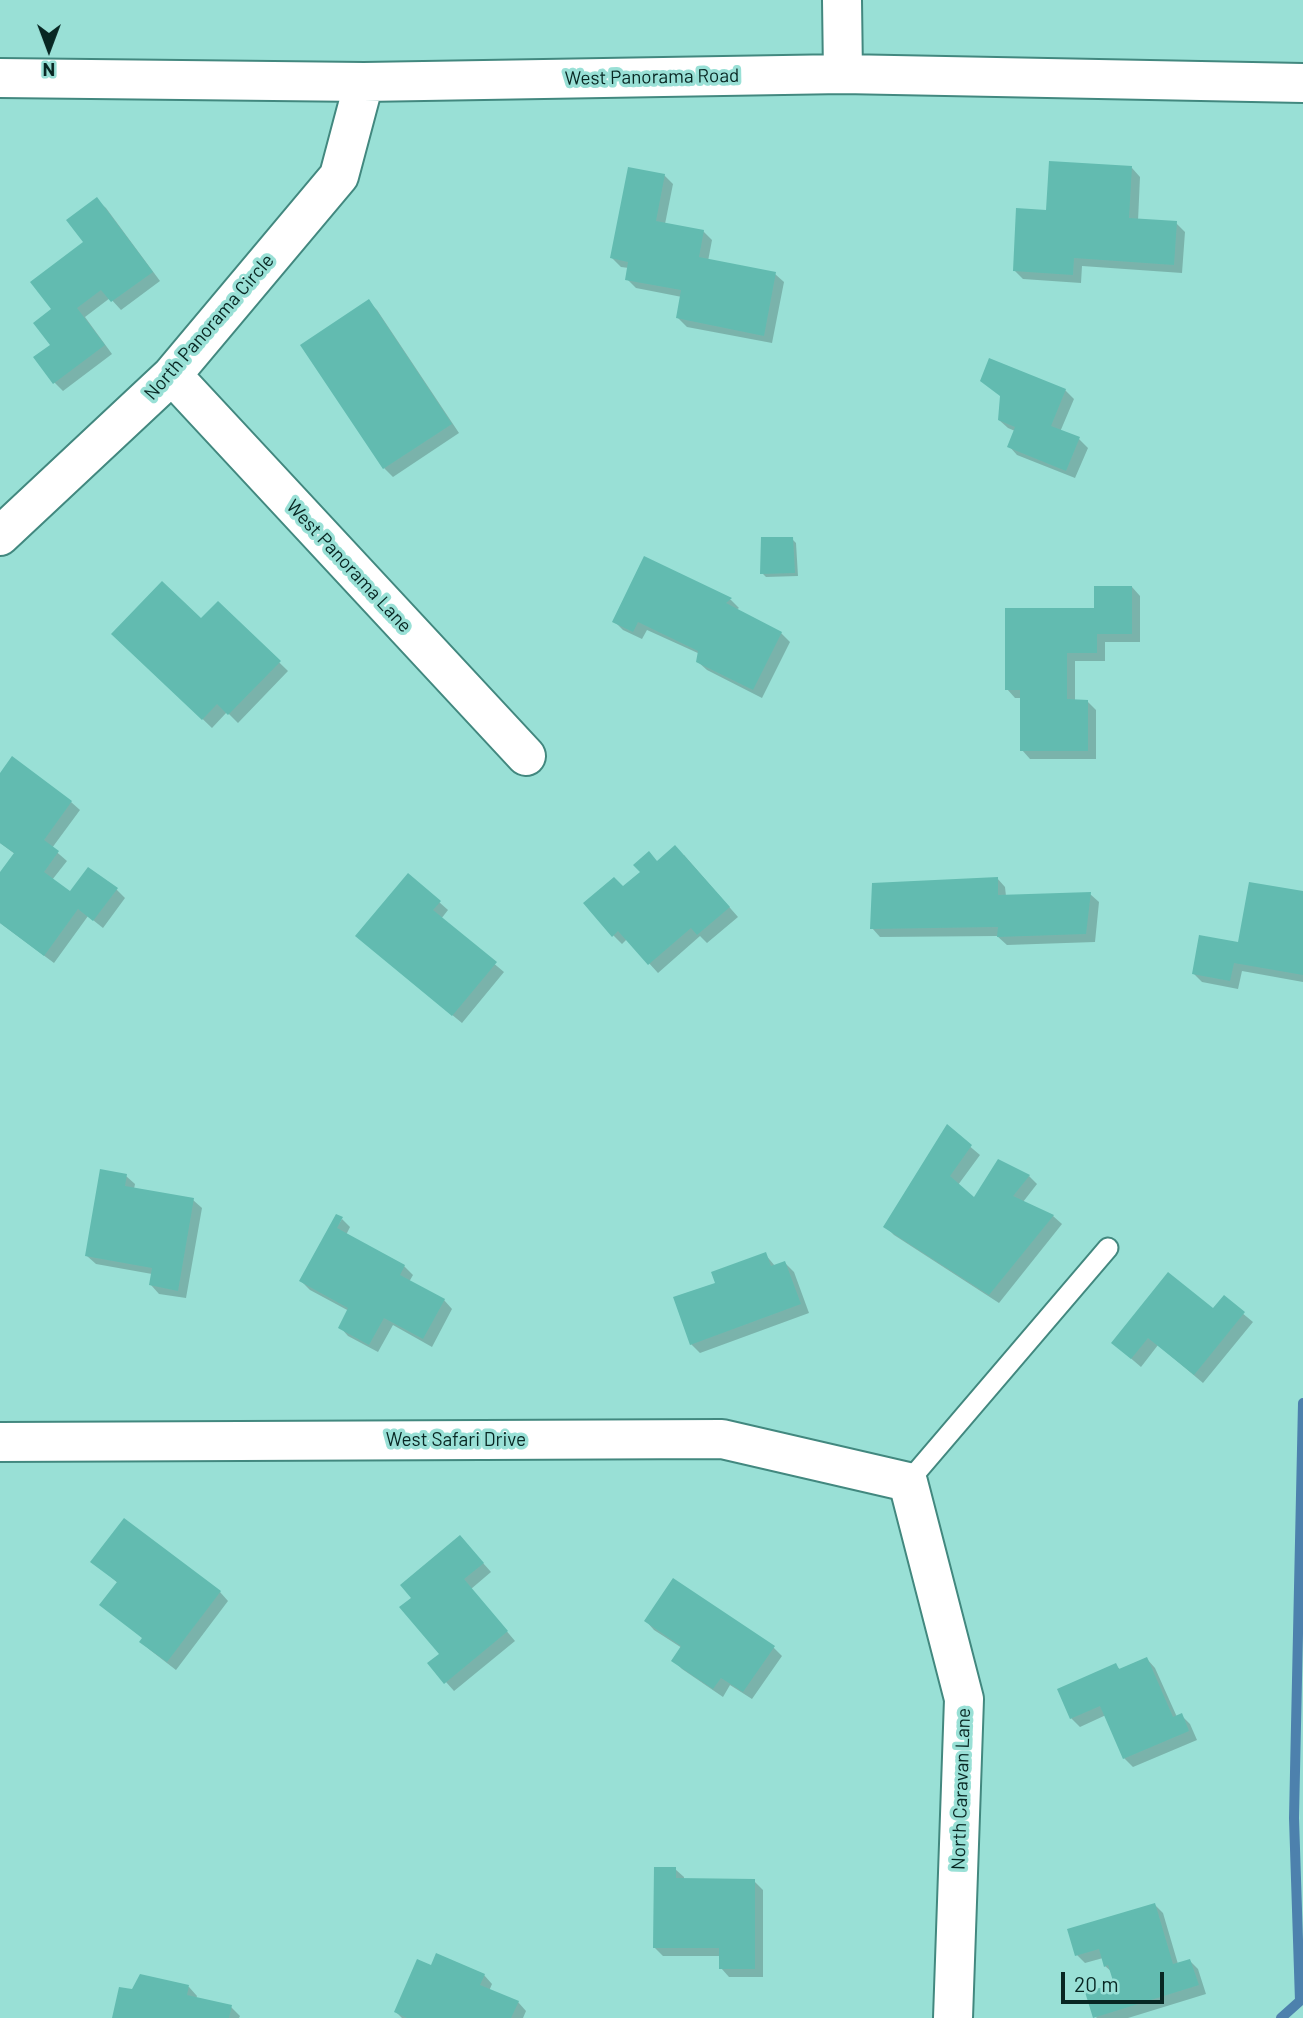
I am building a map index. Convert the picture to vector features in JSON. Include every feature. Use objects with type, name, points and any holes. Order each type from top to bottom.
[{"type":"street","points":[[842,0],[843,74]]},
{"type":"street","name":"West Panorama Road","points":[[0,78],[364,82],[843,74],[1303,83]]},
{"type":"street","name":"North Panorama Circle","points":[[0,536],[172,375],[339,176],[364,82]]},
{"type":"street","name":"West Panorama Lane","points":[[172,375],[526,757]]},
{"type":"street","name":"West Safari Drive","points":[[0,1442],[722,1439],[908,1482]]},
{"type":"street","name":"North Caravan Lane","points":[[908,1482],[964,1699],[953,2018]]},
{"type":"lane","points":[[908,1482],[1108,1248]]},
{"type":"building","points":[[1049,161],[1132,166],[1129,218],[1177,221],[1174,265],[1074,258],[1073,275],[1013,271],[1016,208],[1046,210]]},
{"type":"building","points":[[628,167],[665,174],[656,221],[704,230],[699,257],[776,272],[764,336],[676,318],[681,290],[625,280],[628,262],[610,258]]},
{"type":"building","points":[[97,197],[153,272],[111,302],[101,290],[77,308],[105,345],[53,384],[33,357],[50,345],[33,323],[51,309],[30,282],[83,242],[66,220]]},
{"type":"building","points":[[369,299],[452,424],[383,469],[300,345]]},
{"type":"building","points":[[989,358],[1066,389],[1051,426],[1080,437],[1066,471],[1007,447],[1015,427],[998,420],[1000,396],[980,381]]},
{"type":"building","points":[[761,537],[793,537],[795,573],[760,574]]},
{"type":"building","points":[[644,556],[732,598],[726,603],[782,632],[753,690],[696,662],[698,651],[638,622],[633,632],[612,622]]},
{"type":"building","points":[[162,581],[201,618],[218,601],[281,661],[228,715],[217,704],[202,720],[111,634]]},
{"type":"building","points":[[1094,586],[1132,586],[1132,634],[1097,634],[1097,653],[1067,653],[1067,699],[1088,700],[1088,751],[1020,751],[1020,690],[1005,690],[1005,608],[1094,608]]},
{"type":"building","points":[[12,756],[72,801],[44,840],[59,851],[44,872],[70,891],[88,867],[118,888],[93,921],[78,909],[44,956],[0,923],[0,872],[14,853],[0,843],[0,773]]},
{"type":"building","points":[[675,845],[730,907],[697,935],[691,928],[648,965],[618,931],[612,937],[583,903],[614,877],[623,886],[640,872],[633,865],[649,851],[657,861]]},
{"type":"building","points":[[408,873],[441,901],[433,910],[497,962],[452,1016],[355,936]]},
{"type":"building","points":[[998,877],[998,895],[1091,892],[1086,934],[997,937],[998,927],[870,929],[872,883]]},
{"type":"building","points":[[1249,882],[1303,891],[1303,975],[1234,963],[1230,981],[1192,974],[1199,935],[1238,942]]},
{"type":"building","points":[[947,1124],[972,1145],[950,1176],[974,1197],[998,1159],[1030,1175],[1013,1196],[1054,1215],[989,1295],[883,1227]]},
{"type":"building","points":[[100,1169],[127,1174],[125,1186],[194,1198],[178,1291],[149,1285],[152,1268],[85,1256]]},
{"type":"building","points":[[336,1214],[343,1217],[337,1228],[405,1265],[400,1275],[445,1299],[423,1339],[384,1318],[369,1345],[338,1328],[348,1308],[299,1281]]},
{"type":"building","points":[[766,1252],[771,1266],[785,1261],[801,1304],[690,1345],[673,1297],[715,1283],[711,1272]]},
{"type":"building","points":[[1168,1272],[1213,1308],[1224,1295],[1245,1312],[1194,1375],[1148,1338],[1131,1359],[1111,1343]]},
{"type":"building","points":[[124,1518],[221,1591],[167,1662],[139,1642],[142,1638],[99,1605],[117,1582],[90,1562]]},
{"type":"building","points":[[460,1535],[484,1563],[464,1579],[508,1631],[444,1684],[427,1663],[439,1654],[399,1607],[411,1598],[400,1585]]},
{"type":"building","points":[[673,1578],[775,1646],[743,1692],[721,1678],[713,1689],[671,1661],[681,1646],[644,1621]]},
{"type":"building","points":[[1147,1657],[1173,1717],[1182,1713],[1189,1731],[1123,1759],[1100,1706],[1070,1719],[1057,1689],[1116,1663],[1119,1669]]},
{"type":"building","points":[[654,1867],[676,1867],[676,1878],[755,1879],[755,1969],[719,1969],[719,1948],[653,1948]]},
{"type":"building","points":[[1155,1903],[1173,1964],[1190,1959],[1199,1985],[1093,2018],[1085,1992],[1114,1984],[1108,1965],[1104,1967],[1099,1949],[1075,1956],[1067,1929]]},
{"type":"building","points":[[436,1953],[485,1974],[480,1985],[519,2001],[511,2018],[407,2018],[394,2012],[417,1959],[431,1965]]},
{"type":"building","points":[[140,1974],[189,1985],[187,1995],[232,2005],[229,2018],[112,2018],[119,1987],[132,1989]]},
{"type":"waterway","points":[[1281,2018],[1300,2001],[1294,1818],[1303,1403]]}]
